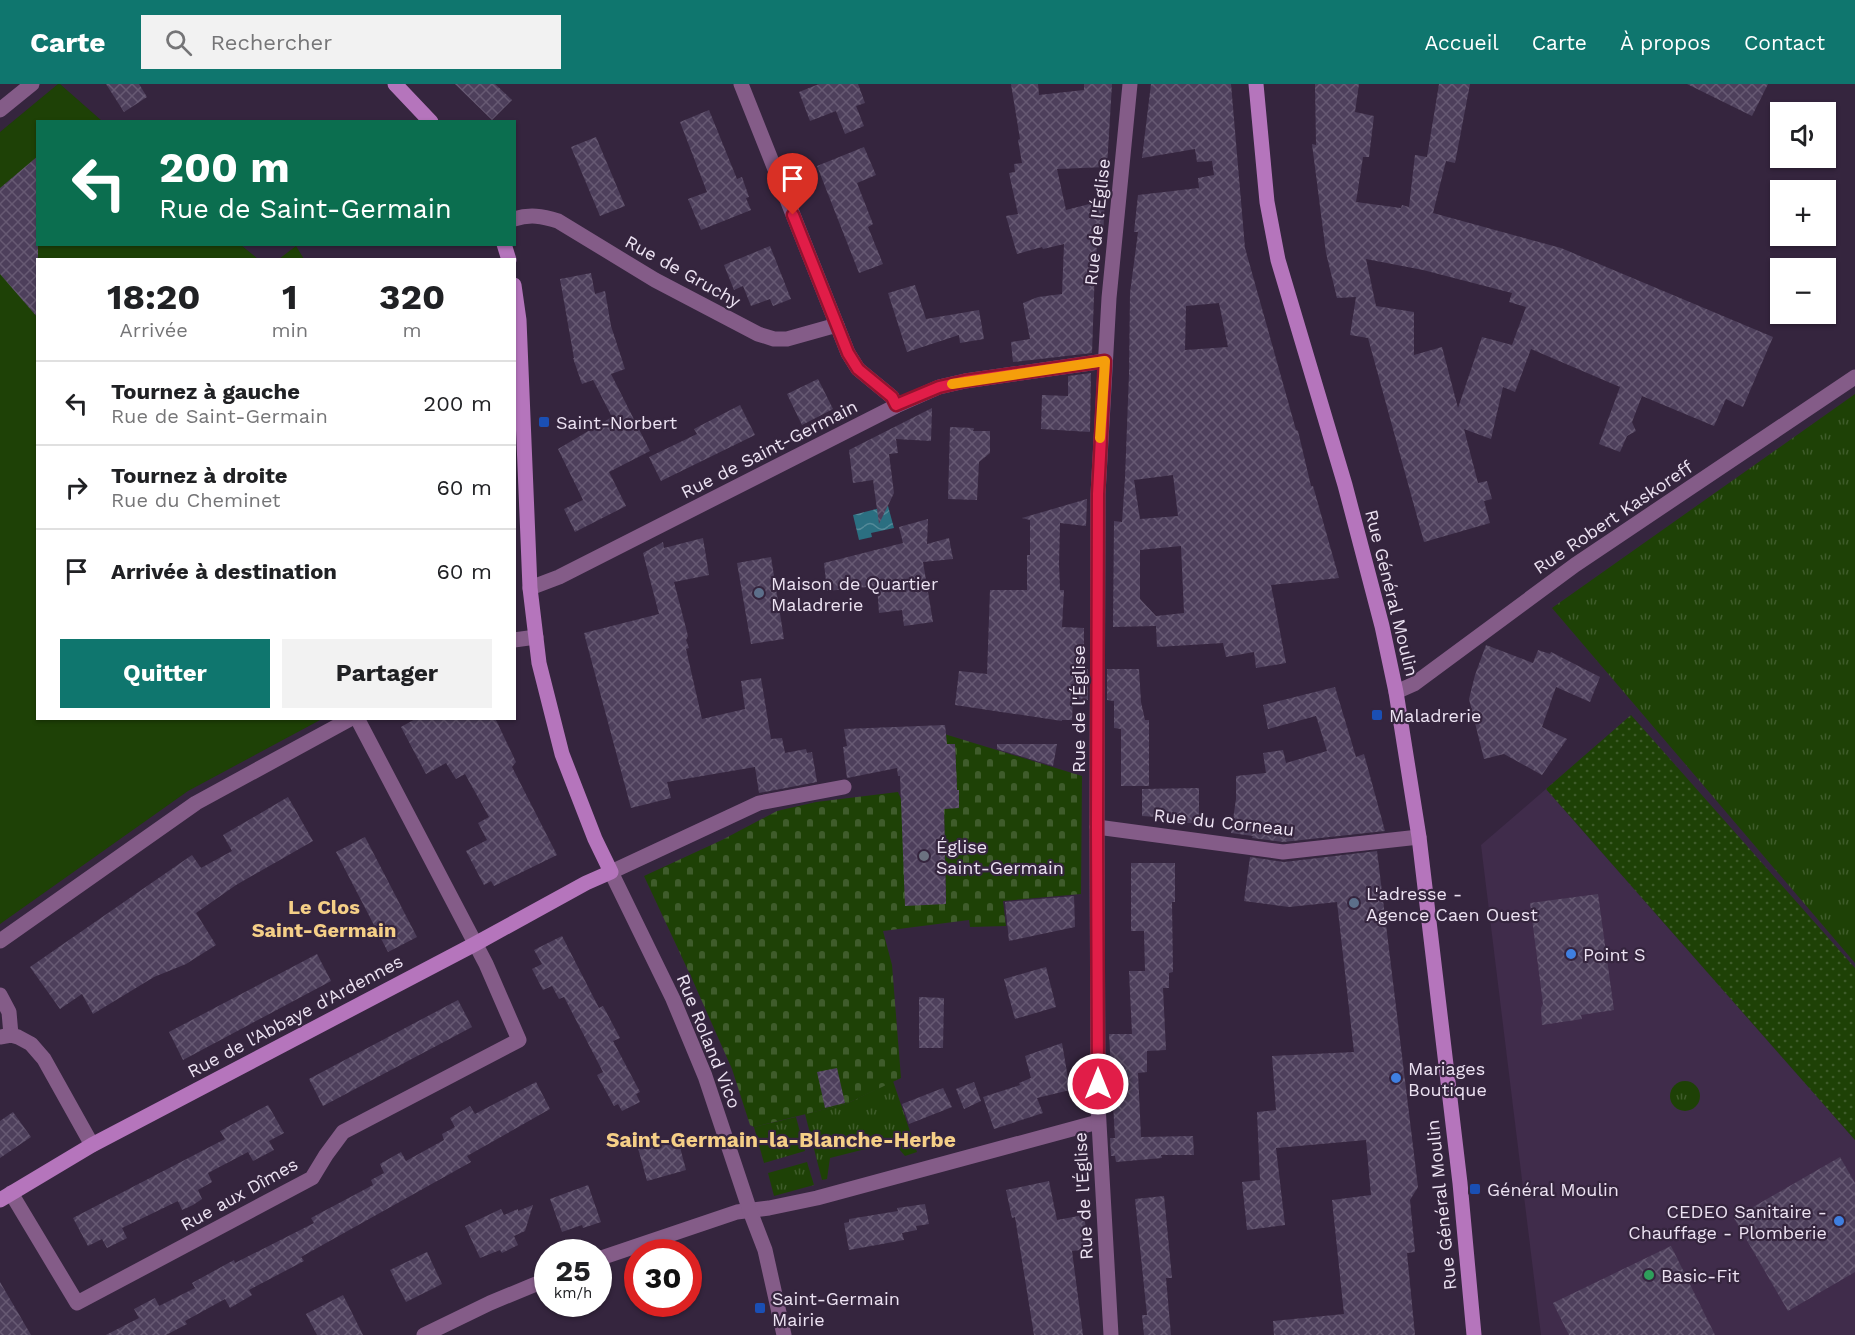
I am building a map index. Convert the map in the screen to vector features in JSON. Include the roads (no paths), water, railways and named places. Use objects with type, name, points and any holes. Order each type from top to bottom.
[{"type":"street","points":[[0,110],[32,84]]},
{"type":"street","points":[[395,84],[429,120]]},
{"type":"street","points":[[741,84],[848,353],[858,369],[892,397],[896,405]]},
{"type":"street","name":"Rue de l'Église","points":[[1111,1335],[1098,1122],[1098,494],[1109,298],[1130,84]]},
{"type":"street","name":"Rue Général Moulin","points":[[1256,84],[1267,202],[1278,260],[1345,485],[1382,626],[1395,692],[1419,837],[1460,1183],[1474,1335]]},
{"type":"street","name":"Rue de Gruchy","points":[[516,218],[526,215],[558,221],[655,280],[758,334],[774,339],[787,339],[837,325]]},
{"type":"street","points":[[516,299],[519,320],[530,588],[541,670],[562,754],[611,872],[759,803],[844,787]]},
{"type":"street","name":"Rue de Saint-Germain","points":[[530,588],[559,577],[896,405],[939,387],[965,381],[1105,361]]},
{"type":"street","name":"Rue Robert Kaskoreff","points":[[1395,692],[1414,684],[1575,565],[1855,376]]},
{"type":"street","points":[[516,640],[536,637]]},
{"type":"street","points":[[0,941],[196,803],[350,720]]},
{"type":"street","points":[[355,720],[475,944]]},
{"type":"street","name":"Rue du Corneau","points":[[1097,827],[1283,852],[1419,837]]},
{"type":"street","name":"Rue de l'Abbaye d'Ardennes","points":[[5,1197],[92,1145],[475,944],[586,883],[611,872]]},
{"type":"street","name":"Rue Roland Vico","points":[[611,872],[692,1041],[718,1110],[750,1211],[765,1250],[775,1286],[784,1335]]},
{"type":"street","name":"Rue aux Dîmes","points":[[5,1197],[77,1303],[312,1178],[343,1132],[519,1040],[475,944]]},
{"type":"street","points":[[0,995],[9,1012],[6,1036],[31,1044],[44,1059],[92,1145]]},
{"type":"street","points":[[612,1254],[737,1212],[817,1198],[1098,1122]]},
{"type":"street","points":[[424,1335],[534,1285]]},
{"type":"water","points":[[888,506],[894,528],[871,533],[872,537],[859,540],[853,515]]},
{"type":"place","name":"Saint-Norbert","points":[[544,422]]},
{"type":"place","name":"Maison de Quartier Maladrerie","points":[[759,593]]},
{"type":"place","name":"Maladrerie","points":[[1377,715]]},
{"type":"place","name":"Église Saint-Germain","points":[[924,856]]},
{"type":"place","name":"L'adresse - Agence Caen Ouest","points":[[1354,903]]},
{"type":"place","name":"Point S","points":[[1571,954]]},
{"type":"place","name":"Mariages Boutique","points":[[1396,1078]]},
{"type":"place","name":"Général Moulin","points":[[1475,1189]]},
{"type":"place","name":"CEDEO Sanitaire - Chauffage - Plomberie","points":[[1839,1221]]},
{"type":"place","name":"Basic-Fit","points":[[1649,1275]]},
{"type":"place","name":"Saint-Germain Mairie","points":[[760,1308]]},
{"type":"district","name":"Le Clos Saint-Germain","points":[[324,918]]},
{"type":"district","name":"Saint-Germain-la-Blanche-Herbe","points":[[781,1139]]}]
